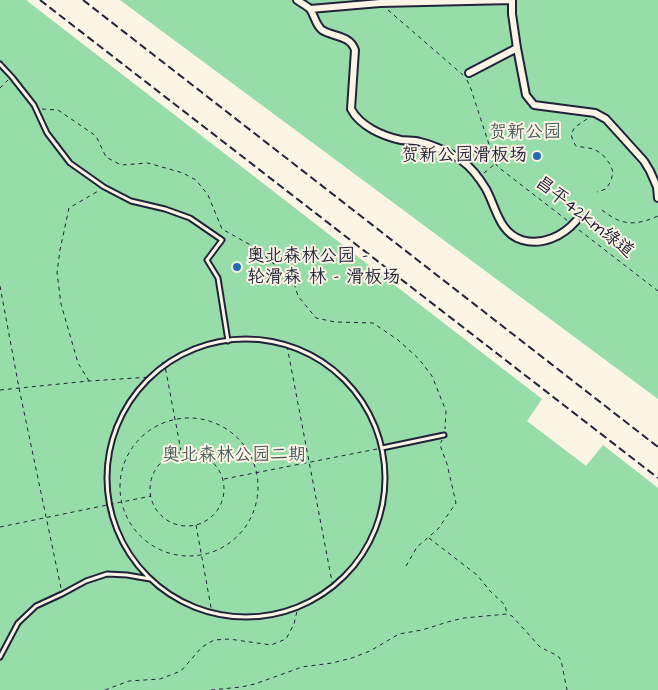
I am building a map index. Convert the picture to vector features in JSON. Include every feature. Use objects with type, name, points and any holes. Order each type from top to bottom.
[{"type":"street","points":[[297,0],[310,9],[320,28],[347,40],[353,45],[355,50],[351,109],[355,116],[364,124],[389,137],[420,142],[451,154],[469,167],[489,194],[501,224],[510,234],[522,240],[550,239],[562,234],[574,223]]},
{"type":"street","points":[[310,9],[380,3],[512,0],[517,48],[526,95],[534,105],[595,113],[606,119],[644,161],[657,187],[658,198]]},
{"type":"street","points":[[469,73],[517,48]]},
{"type":"lane","points":[[0,64],[34,105],[47,133],[70,163],[104,187],[131,201],[165,209],[190,218],[222,240],[207,260],[218,278],[228,341]]},
{"type":"lane","points":[[248,340],[267,341],[287,346],[322,362],[338,374],[358,395],[372,420],[382,448],[386,478],[382,509],[372,538],[355,565],[334,587],[298,607],[270,615],[241,617],[212,613],[179,600],[150,579],[132,558],[118,532],[109,505],[107,470],[113,436],[128,404],[151,377],[164,366],[195,349],[228,341],[248,340]]},
{"type":"lane","points":[[382,448],[444,435]]},
{"type":"lane","points":[[0,657],[18,623],[36,606],[86,581],[107,574],[150,579]]},
{"type":"path","points":[[380,3],[466,78],[495,163]]},
{"type":"path","points":[[0,88],[12,77]]},
{"type":"path","points":[[36,109],[58,110],[96,136],[106,157],[121,165],[148,163],[183,173],[196,180],[208,195],[222,229],[254,247],[293,280],[298,296],[316,318],[335,322],[373,323],[398,340],[419,359],[432,376],[446,411],[444,435],[440,446],[447,464],[456,503],[438,529],[417,547],[406,566]]},
{"type":"path","points":[[595,113],[575,127],[571,134],[576,146],[594,149],[602,154],[610,164],[613,172],[611,181],[606,189],[597,192]]},
{"type":"path","points":[[478,178],[500,160]]},
{"type":"path","name":"昌平42km绿道","points":[[495,163],[574,223],[658,291]]},
{"type":"path","points":[[89,381],[78,363],[61,304],[57,273],[69,208],[104,187]]},
{"type":"path","points":[[602,210],[620,221],[634,224],[658,216]]},
{"type":"path","points":[[0,286],[19,388],[62,594]]},
{"type":"path","points":[[287,346],[334,587]]},
{"type":"path","points":[[162,362],[181,452]]},
{"type":"path","points":[[0,390],[151,377]]},
{"type":"path","points":[[196,418],[217,424],[230,432],[236,436],[249,452],[257,472],[258,500],[248,525],[228,545],[202,555],[176,555],[151,545],[132,526],[122,502],[121,475],[131,450],[150,430],[175,420],[196,418]]},
{"type":"path","points":[[223,479],[382,448]]},
{"type":"path","points":[[181,452],[195,452],[208,458],[218,467],[223,479],[224,494],[219,508],[210,518],[196,525],[181,525],[168,520],[157,510],[151,496],[151,484],[154,473],[160,463],[170,456],[181,452]]},
{"type":"path","points":[[0,527],[151,496]]},
{"type":"path","points":[[196,525],[212,613]]},
{"type":"path","points":[[428,538],[478,575],[490,591],[505,605],[507,614]]},
{"type":"path","points":[[105,690],[129,681],[160,679],[181,670],[202,647],[214,640],[229,639],[271,645],[286,639],[294,624],[298,607]]},
{"type":"path","points":[[211,690],[255,684],[302,667],[352,658],[370,651],[399,634],[422,630],[464,618],[507,614],[512,616],[540,647],[558,656],[561,660],[567,690]]},
{"type":"green space","name":"奥北森林公园二期","points":[[0,0],[26,0],[542,399],[527,421],[586,466],[603,445],[658,488],[658,690],[0,690]]},
{"type":"green space","name":"贺新公园","points":[[120,0],[658,0],[658,399]]},
{"type":"railway","points":[[40,0],[658,478]]},
{"type":"railway","points":[[83,0],[658,447]]},
{"type":"place","name":"贺新公园滑板场","points":[[537,156]]},
{"type":"place","name":"奥北森林公园 - 轮滑森 林 - 滑板场","points":[[237,267]]}]
